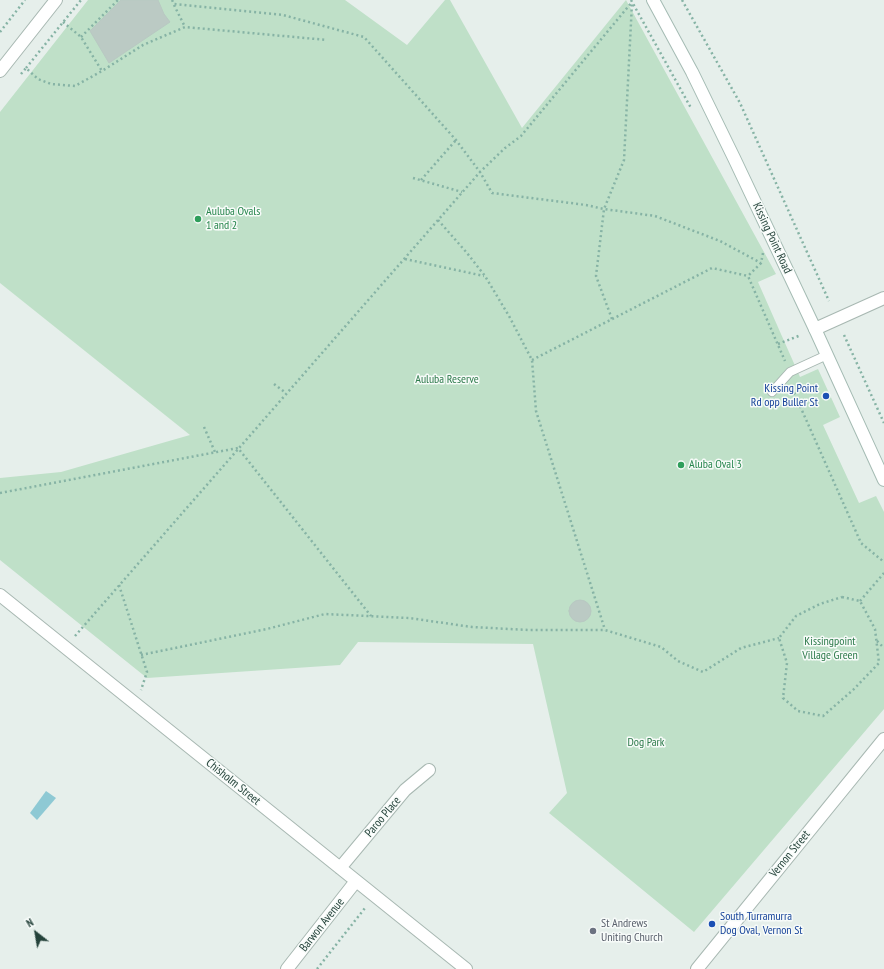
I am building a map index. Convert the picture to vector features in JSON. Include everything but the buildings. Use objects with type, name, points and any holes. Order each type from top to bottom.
[{"type":"street","points":[[0,71],[56,0]]},
{"type":"street","name":"Kissing Point Road","points":[[653,0],[692,72],[731,151],[809,332],[827,355],[884,480]]},
{"type":"street","points":[[809,332],[884,298]]},
{"type":"street","name":"Chisholm Street","points":[[0,595],[466,969]]},
{"type":"street","name":"Vernon Street","points":[[697,969],[884,739]]},
{"type":"street","name":"Paroo Place","points":[[340,868],[405,790],[429,770]]},
{"type":"street","name":"Barwon Avenue","points":[[287,969],[356,881]]},
{"type":"lane","points":[[772,392],[790,372],[827,355]]},
{"type":"path","points":[[0,32],[25,0]]},
{"type":"path","points":[[22,74],[81,0]]},
{"type":"path","points":[[81,37],[118,0]]},
{"type":"path","points":[[172,0],[185,27]]},
{"type":"path","points":[[682,0],[740,103],[829,301]]},
{"type":"path","points":[[65,647],[462,192],[505,148],[521,136],[631,1]]},
{"type":"path","points":[[612,319],[596,276],[604,210],[624,160],[631,1]]},
{"type":"path","points":[[174,4],[283,15],[364,37],[456,140],[480,172],[492,193],[586,205],[604,210],[655,216],[720,241],[761,263],[748,276]]},
{"type":"path","points":[[63,22],[81,37],[102,71]]},
{"type":"path","points":[[26,68],[38,79],[51,84],[75,86],[144,45],[185,27],[327,40]]},
{"type":"path","points":[[421,180],[456,140]]},
{"type":"path","points":[[413,178],[462,192]]},
{"type":"path","points":[[438,220],[485,276],[509,316],[532,360],[536,411],[605,630]]},
{"type":"path","points":[[405,259],[485,276]]},
{"type":"path","points":[[532,360],[712,268],[748,276]]},
{"type":"path","points":[[748,276],[793,379],[792,389],[861,542],[884,562]]},
{"type":"path","points":[[778,344],[809,332]]},
{"type":"path","points":[[844,335],[884,423]]},
{"type":"path","points":[[274,384],[286,393]]},
{"type":"path","points":[[204,427],[215,452]]},
{"type":"path","points":[[0,493],[238,448]]},
{"type":"path","points":[[238,448],[371,616]]},
{"type":"path","points":[[860,601],[884,573]]},
{"type":"path","points":[[119,585],[147,672],[136,704]]},
{"type":"path","points":[[141,655],[267,629],[325,614],[410,618],[480,628],[528,630],[605,630],[661,646],[678,661],[703,672],[741,648],[779,638],[796,616],[820,604],[842,597],[860,601],[875,629],[879,663],[853,690],[823,716],[798,711],[783,698],[787,663],[779,638]]},
{"type":"path","points":[[876,641],[884,648]]},
{"type":"path","points":[[317,969],[365,908]]},
{"type":"green space","name":"Auluba Reserve","points":[[88,0],[345,0],[407,45],[445,0],[450,0],[522,128],[626,0],[776,274],[758,282],[800,377],[818,369],[840,417],[823,425],[859,503],[876,496],[884,512],[884,709],[694,932],[549,813],[567,793],[533,644],[358,642],[340,665],[147,678],[0,560],[0,478],[61,472],[190,435],[0,283],[0,112]]},
{"type":"water","points":[[46,791],[56,798],[37,820],[30,813]]},
{"type":"place","name":"Auluba Ovals 1 and 2","points":[[198,219]]},
{"type":"place","name":"Kissing Point Rd opp Buller St","points":[[826,396]]},
{"type":"place","name":"Aluba Oval 3","points":[[681,465]]},
{"type":"place","name":"South Turramurra Dog Oval, Vernon St","points":[[712,924]]},
{"type":"place","name":"St Andrews Uniting Church","points":[[593,931]]},
{"type":"park label","name":"Kissingpoint Village Green","points":[[830,649]]},
{"type":"park label","name":"Dog Park","points":[[646,743]]}]
